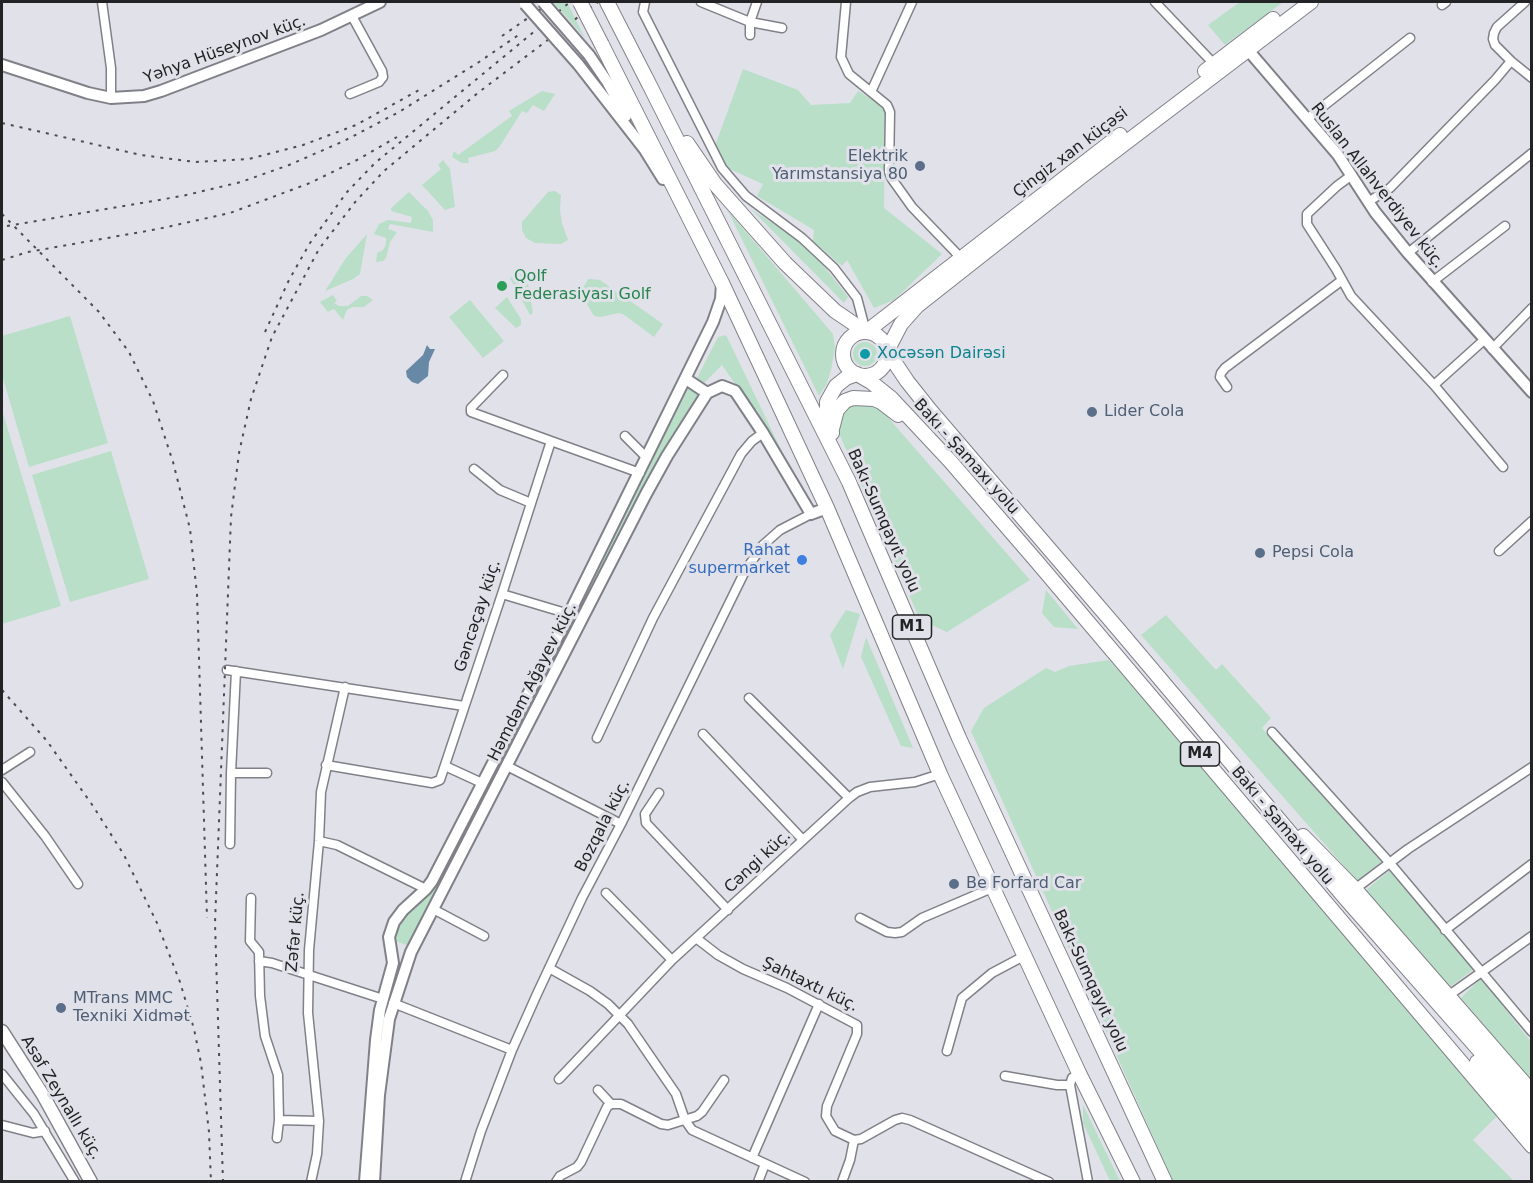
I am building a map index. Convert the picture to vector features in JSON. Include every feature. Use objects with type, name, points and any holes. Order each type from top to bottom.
[{"type":"main road","points":[[580,2],[693,227]]},
{"type":"main road","points":[[607,2],[646,78],[700,164],[747,221],[802,280],[835,311],[866,332],[878,336],[884,342],[887,351],[885,362],[879,371],[868,375],[857,374],[840,382],[830,394],[827,402],[827,417],[849,482]]},
{"type":"main road","name":"Çingiz xan küçəsi","points":[[866,332],[1297,2]]},
{"type":"main road","name":"Çingiz xan küçəsi","points":[[887,351],[901,324],[917,306],[1043,206],[1311,2]]},
{"type":"main road","name":"Bakı-Sumqayıt yolu","points":[[646,78],[849,482],[959,738],[1165,1182]]},
{"type":"main road","name":"M1","points":[[693,227],[722,283],[827,508],[940,774],[992,888],[1133,1182]]},
{"type":"main road","points":[[857,374],[846,364],[844,349],[852,336],[866,332]]},
{"type":"main road","name":"Bakı - Şamaxı yolu","points":[[887,351],[930,410],[1226,756],[1350,894],[1532,1110]]},
{"type":"main road","name":"Bakı - Şamaxı yolu","points":[[857,374],[891,398],[950,461],[1532,1146]]},
{"type":"main road","points":[[832,435],[834,416],[840,405],[853,398],[867,397],[888,407],[950,461]]},
{"type":"main road","points":[[1350,894],[1409,983],[1532,1126]]},
{"type":"main road","name":"Bakı - Şamaxı yolu","points":[[1350,894],[1448,996],[1532,1092]]},
{"type":"main road","name":"Asəf Zeynallı küç.","points":[[2,1031],[43,1095],[91,1182]]},
{"type":"street","points":[[102,2],[111,68],[111,98]]},
{"type":"street","name":"Yəhya Hüseynov küç.","points":[[2,65],[88,93],[111,98],[144,96],[312,34],[380,2]]},
{"type":"street","points":[[543,2],[589,55],[608,83],[645,150],[693,227]]},
{"type":"street","points":[[645,2],[643,12],[722,168],[746,196],[802,238],[834,267],[857,298],[866,332]]},
{"type":"street","points":[[701,2],[750,22],[782,28]]},
{"type":"street","points":[[750,35],[750,22],[757,2]]},
{"type":"street","points":[[846,2],[841,57],[849,74],[887,105],[890,112],[889,161],[892,179],[912,207],[961,258]]},
{"type":"street","points":[[871,92],[912,2]]},
{"type":"street","points":[[1155,2],[1214,64]]},
{"type":"street","points":[[1525,2],[1494,33],[1493,39],[1495,45],[1532,78]]},
{"type":"street","points":[[524,3],[578,64],[645,150]]},
{"type":"street","points":[[350,94],[379,82],[383,77],[382,71],[352,16]]},
{"type":"street","points":[[1307,119],[1410,38]]},
{"type":"street","name":"Ruslan Allahverdiyev küç.","points":[[1248,50],[1338,155],[1368,202],[1432,282],[1532,392]]},
{"type":"street","points":[[1368,202],[1390,188],[1511,61]]},
{"type":"street","points":[[1408,253],[1532,153]]},
{"type":"street","points":[[1352,175],[1308,214],[1307,224],[1336,268],[1351,296],[1434,385],[1503,467]]},
{"type":"street","points":[[1432,282],[1505,226]]},
{"type":"street","points":[[1227,387],[1220,377],[1225,368],[1341,281]]},
{"type":"street","points":[[364,1182],[376,1040],[388,1001],[393,963],[389,942],[394,922],[403,910],[426,889],[569,614],[718,312],[722,283]]},
{"type":"street","points":[[1492,349],[1532,309]]},
{"type":"street","points":[[1434,385],[1484,340]]},
{"type":"street","points":[[503,375],[471,408],[471,412],[476,416],[640,472]]},
{"type":"street","points":[[686,379],[707,393],[722,386],[735,391],[811,514],[827,508]]},
{"type":"street","name":"Həmdəm Ağayev küç.","points":[[374,1182],[388,1001],[433,909],[667,456],[707,393]]},
{"type":"street","points":[[597,738],[653,618],[736,464],[747,446],[763,433]]},
{"type":"street","points":[[626,436],[646,458]]},
{"type":"street","name":"Gəncəçay küç.","points":[[445,766],[551,441]]},
{"type":"street","points":[[474,469],[500,490],[531,502]]},
{"type":"street","name":"Bozqala küç.","points":[[465,1182],[475,1146],[512,1050],[549,968],[744,571],[763,545],[780,530],[811,514]]},
{"type":"street","points":[[1499,551],[1532,521]]},
{"type":"street","points":[[502,594],[569,614]]},
{"type":"street","points":[[230,844],[231,670],[464,706]]},
{"type":"street","name":"Zəfər küç.","points":[[311,1182],[317,1154],[318,1121],[308,1013],[308,975],[321,792],[345,687]]},
{"type":"street","points":[[748,698],[849,798]]},
{"type":"street","points":[[1272,732],[1389,862],[1532,1032]]},
{"type":"street","points":[[703,734],[803,840]]},
{"type":"street","points":[[2,770],[30,752]]},
{"type":"street","points":[[326,765],[432,783],[440,780],[445,766],[482,783]]},
{"type":"street","points":[[507,766],[621,824]]},
{"type":"street","points":[[1350,894],[1389,862],[1532,767]]},
{"type":"street","points":[[231,773],[267,773]]},
{"type":"street","name":"Cəngi küç.","points":[[559,1079],[672,960],[849,798],[870,787],[915,782],[940,774]]},
{"type":"street","points":[[2,782],[45,836],[78,884]]},
{"type":"street","points":[[659,793],[645,814],[646,823],[728,910]]},
{"type":"street","points":[[319,841],[337,845],[426,889]]},
{"type":"street","points":[[1445,930],[1532,864]]},
{"type":"street","points":[[860,918],[887,932],[902,932],[922,918],[992,888]]},
{"type":"street","points":[[606,893],[672,960]]},
{"type":"street","points":[[251,898],[250,941],[259,952],[260,996],[266,1036],[278,1075],[277,1138]]},
{"type":"street","points":[[433,909],[484,936]]},
{"type":"street","points":[[1448,996],[1532,936]]},
{"type":"street","name":"Şahtaxtı küç.","points":[[696,938],[718,955],[743,969],[854,1021],[857,1025],[857,1034],[826,1106],[826,1116],[835,1131],[854,1140]]},
{"type":"street","points":[[947,1051],[962,998],[992,973],[1024,956]]},
{"type":"street","points":[[259,961],[272,963],[388,1001],[512,1050]]},
{"type":"street","points":[[549,968],[590,991],[620,1016],[637,1035],[672,1088],[685,1120],[692,1130],[806,1182]]},
{"type":"street","points":[[752,1158],[819,1004]]},
{"type":"street","points":[[1523,1022],[1532,1015]]},
{"type":"street","points":[[1079,1073],[1072,1078],[1070,1084],[1088,1182]]},
{"type":"street","points":[[2,1074],[34,1114],[75,1182]]},
{"type":"street","points":[[1005,1076],[1057,1085],[1070,1084]]},
{"type":"street","points":[[556,1182],[560,1176],[577,1167],[581,1162],[607,1107],[611,1104],[621,1104],[664,1125],[685,1120],[702,1112],[724,1080]]},
{"type":"street","points":[[598,1090],[611,1104]]},
{"type":"street","points":[[842,1182],[854,1140],[869,1136],[902,1118],[1049,1182]]},
{"type":"street","points":[[279,1120],[318,1121]]},
{"type":"street","points":[[2,1125],[33,1133],[45,1131]]},
{"type":"street","points":[[758,1182],[765,1164]]},
{"type":"green space","points":[[553,2],[567,2],[585,38]]},
{"type":"green space","points":[[1240,2],[1283,2],[1225,45],[1208,25]]},
{"type":"green space","points":[[743,69],[798,90],[811,105],[850,103],[858,91],[885,110],[884,208],[942,254],[894,300],[874,308],[847,260],[842,266],[813,241],[814,230],[757,196],[763,184],[725,167],[715,146]]},
{"type":"green space","points":[[542,91],[555,94],[544,111],[533,105],[527,113],[522,111],[495,151],[468,158],[469,163],[462,163],[452,157],[454,151],[458,155],[512,116],[509,111]]},
{"type":"green space","points":[[443,160],[450,169],[455,207],[445,210],[422,185],[441,169],[438,165]]},
{"type":"green space","points":[[555,191],[561,195],[562,223],[568,240],[561,244],[535,243],[526,238],[522,230],[522,222],[548,192]]},
{"type":"green space","points":[[409,192],[428,211],[433,220],[433,232],[390,224],[388,229],[397,232],[390,242],[386,258],[376,262],[377,253],[383,250],[386,244],[386,238],[374,234],[379,224],[388,220],[411,223],[412,217],[391,211],[391,208]]},
{"type":"green space","points":[[751,209],[792,236],[823,265],[848,297],[844,303]]},
{"type":"green space","points":[[728,211],[833,334],[835,347],[831,370],[827,383],[819,396]]},
{"type":"green space","points":[[367,234],[360,274],[325,291],[346,258]]},
{"type":"green space","points":[[526,272],[533,313],[530,315],[510,278]]},
{"type":"green space","points":[[588,279],[600,280],[663,324],[654,337],[623,314],[594,316],[583,298],[583,288]]},
{"type":"green space","points":[[333,295],[337,301],[334,303],[339,306],[348,306],[361,296],[367,296],[373,300],[364,307],[352,307],[347,310],[343,320],[334,309],[328,312],[320,302]]},
{"type":"green space","points":[[507,297],[521,319],[521,325],[516,328],[495,308]]},
{"type":"green space","points":[[470,300],[504,341],[483,358],[449,317]]},
{"type":"green space","points":[[70,316],[108,443],[29,467],[2,375],[2,336]]},
{"type":"green space","points":[[726,335],[799,487],[758,411],[751,407],[722,365],[704,383],[697,378],[718,337]]},
{"type":"green space","name":"Xocəsən Dairəsi","points":[[865,342],[874,345],[877,354],[874,363],[865,366],[856,363],[853,354],[856,345]]},
{"type":"green space","points":[[690,385],[701,393],[655,470],[409,946],[393,940],[394,932],[405,913],[425,898],[437,880]]},
{"type":"green space","points":[[856,402],[873,405],[884,413],[1030,580],[947,632],[920,620],[838,431],[841,413],[845,407]]},
{"type":"green space","points":[[2,410],[61,606],[2,624]]},
{"type":"green space","points":[[111,451],[149,579],[70,602],[32,475]]},
{"type":"green space","points":[[1046,590],[1078,629],[1054,627],[1042,613]]},
{"type":"green space","points":[[846,610],[860,614],[843,669],[830,635]]},
{"type":"green space","points":[[1166,615],[1216,670],[1222,664],[1271,718],[1262,728],[1381,862],[1357,881],[1141,635]]},
{"type":"green space","points":[[866,637],[913,748],[901,746],[861,657]]},
{"type":"green space","points":[[1109,660],[1250,821],[1499,1114],[1473,1140],[1514,1181],[1173,1181],[971,731],[984,708],[1046,668],[1055,672],[1069,666]]},
{"type":"green space","points":[[1389,871],[1474,969],[1450,987],[1365,891]]},
{"type":"green space","points":[[1481,978],[1531,1042],[1531,1080],[1461,998]]},
{"type":"green space","points":[[1083,1105],[1120,1181],[1110,1181],[1083,1123]]},
{"type":"water","points":[[427,345],[430,349],[435,349],[429,362],[428,376],[418,384],[407,377],[406,371],[423,355]]},
{"type":"railway","points":[[502,36],[551,2]]},
{"type":"railway","points":[[265,332],[289,280],[310,243],[347,192],[375,163],[570,2]]},
{"type":"railway","points":[[223,1182],[215,923],[231,517],[239,453],[251,399],[272,337],[319,249],[356,201],[384,171],[479,92],[598,2]]},
{"type":"railway","points":[[7,226],[182,196],[241,182],[289,165],[344,141],[399,112],[520,34]]},
{"type":"railway","points":[[2,123],[141,155],[195,162],[249,159],[303,145],[356,125],[419,90]]},
{"type":"railway","points":[[2,260],[28,252],[158,229],[230,213],[310,183],[397,137]]},
{"type":"railway","points":[[2,214],[99,312],[129,352],[153,401],[173,462],[190,529],[197,594],[207,918]]},
{"type":"railway","points":[[2,690],[47,741],[93,806],[124,855],[157,923],[180,982],[194,1029],[201,1063],[209,1132],[211,1182]]},
{"type":"place","name":"Elektrik Yarımstansiya 80","points":[[920,166]]},
{"type":"place","name":"Qolf Federasiyası Golf","points":[[502,286]]},
{"type":"place","name":"Xocəsən Dairəsi","points":[[865,354]]},
{"type":"place","name":"Lider Cola","points":[[1092,412]]},
{"type":"place","name":"Pepsi Cola","points":[[1260,553]]},
{"type":"place","name":"Rahat supermarket","points":[[802,560]]},
{"type":"place","name":"Be Forfard Car","points":[[954,884]]},
{"type":"place","name":"MTrans MMC Texniki Xidmət","points":[[61,1008]]}]
